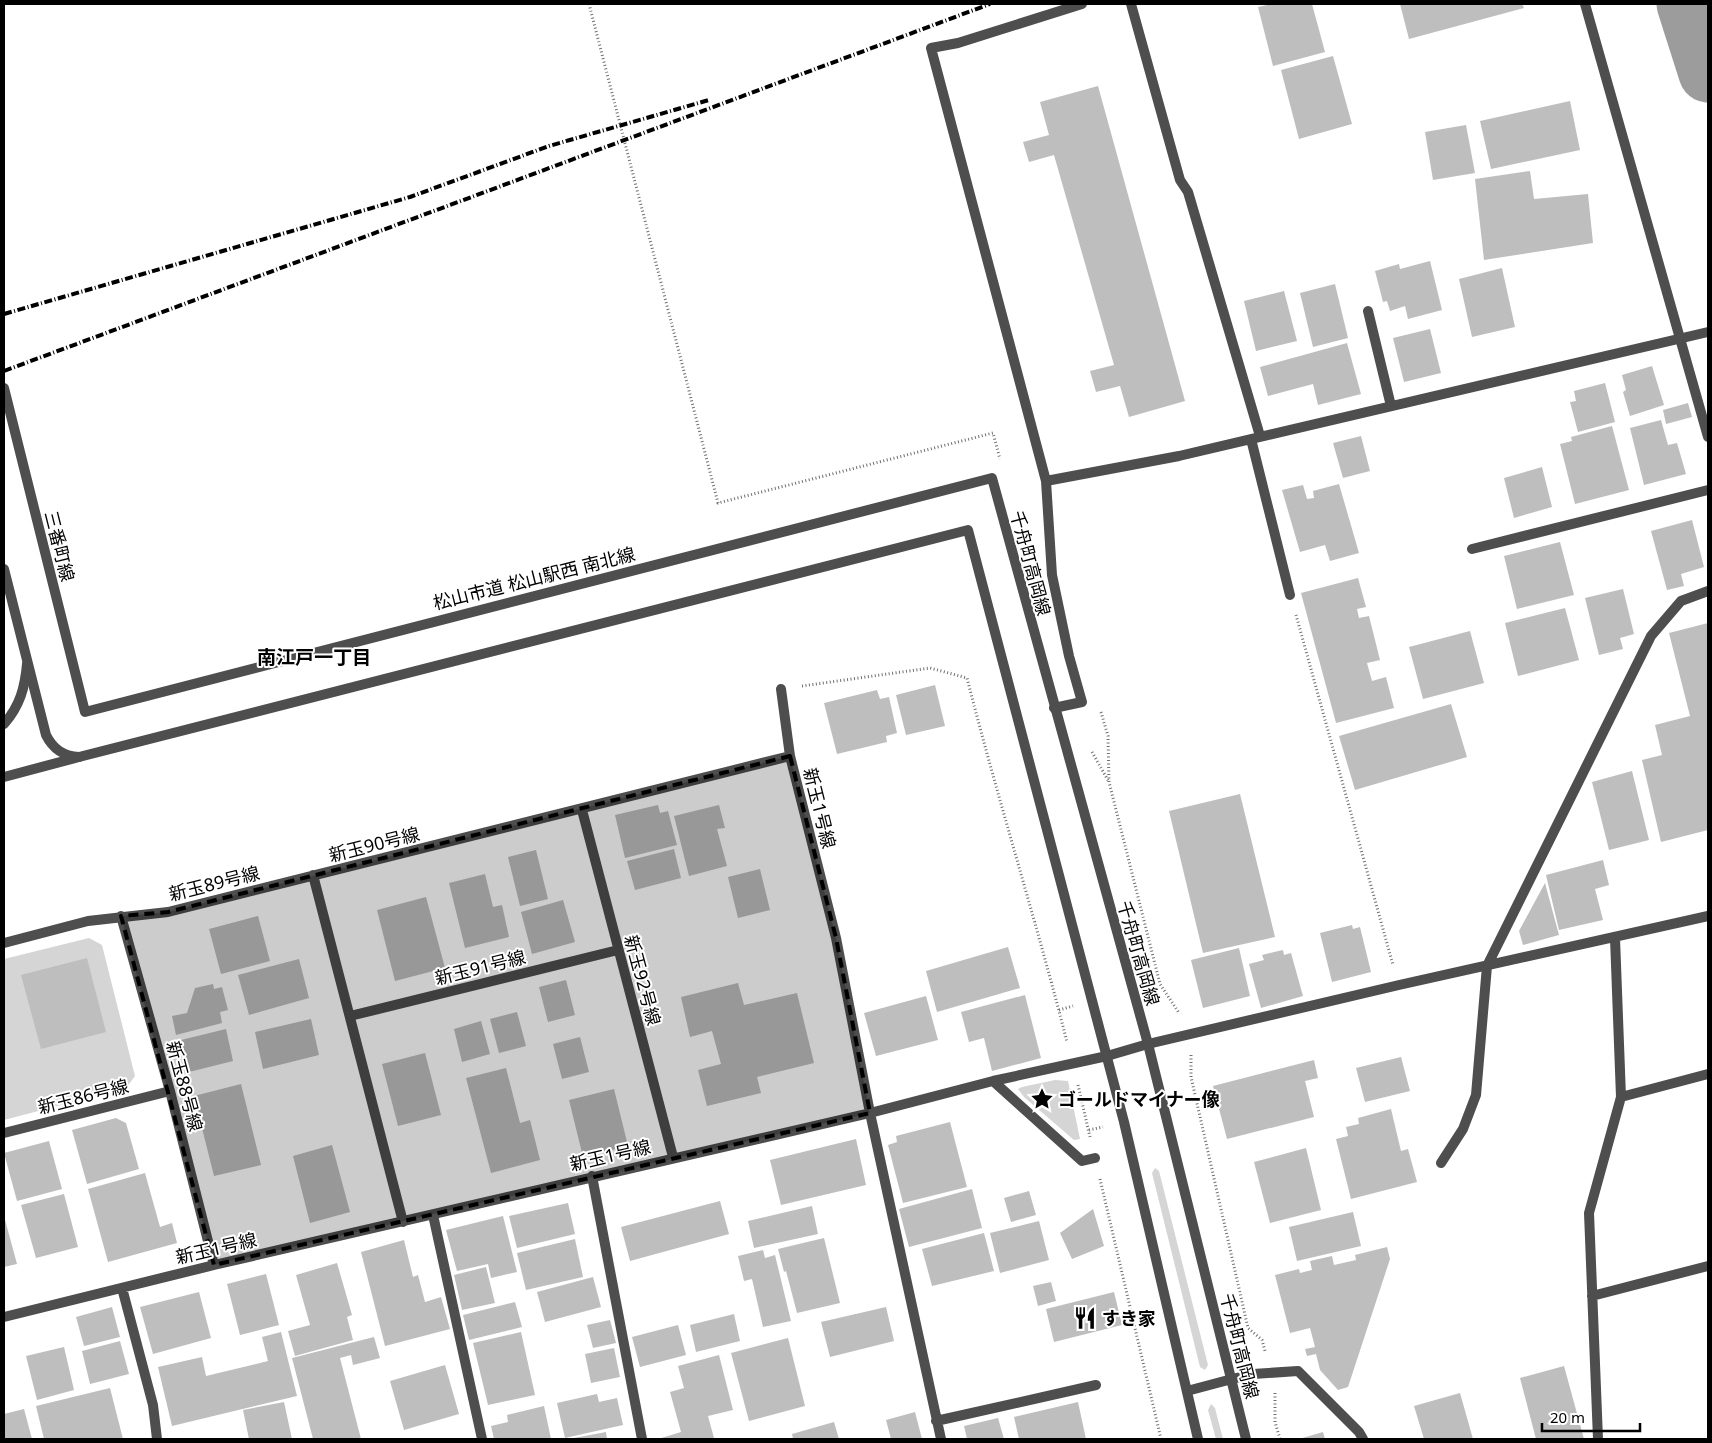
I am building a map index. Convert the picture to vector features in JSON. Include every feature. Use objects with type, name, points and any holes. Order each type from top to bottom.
[{"type":"street","points":[[1054,708],[1082,702],[1069,656],[1052,575],[1046,481],[931,48],[958,43],[1082,4]]},
{"type":"street","points":[[1131,4],[1180,180],[1188,192],[1255,438],[1290,595]]},
{"type":"street","points":[[1585,4],[1708,437]]},
{"type":"street","points":[[1368,311],[1391,406]]},
{"type":"street","points":[[1046,481],[1179,456],[1708,332]]},
{"type":"street","name":"三番町線","points":[[4,388],[85,712]]},
{"type":"street","name":"松山市道 松山駅西 南北線","points":[[85,712],[992,478]]},
{"type":"street","name":"千舟町高岡線","points":[[992,478],[1148,1044],[1246,1439]]},
{"type":"street","points":[[1472,549],[1708,490]]},
{"type":"street","points":[[4,777],[968,530],[1107,1056],[1198,1439]]},
{"type":"street","points":[[4,569],[42,723],[52,746],[65,754],[80,757]]},
{"type":"street","points":[[1441,1163],[1463,1129],[1476,1095],[1480,1062],[1482,999],[1487,966],[1651,636],[1682,601],[1708,591]]},
{"type":"street","points":[[4,724],[17,705],[25,686],[27,662]]},
{"type":"street","name":"新玉1号線","points":[[4,1317],[214,1265],[404,1222],[673,1157],[870,1113],[836,938],[790,756],[781,689]]},
{"type":"street","name":"新玉90号線","points":[[404,1222],[313,875],[582,810],[790,756]]},
{"type":"street","name":"新玉92号線","points":[[582,810],[673,1157]]},
{"type":"street","name":"新玉89号線","points":[[4,943],[88,921],[168,912],[313,875]]},
{"type":"street","name":"新玉88号線","points":[[121,916],[170,1091],[214,1265]]},
{"type":"street","points":[[941,1439],[870,1113],[993,1081],[1107,1056],[1186,1035],[1708,916]]},
{"type":"street","points":[[1598,1439],[1589,1213],[1621,1097],[1614,938]]},
{"type":"street","name":"新玉91号線","points":[[350,1016],[618,950]]},
{"type":"street","points":[[1621,1097],[1708,1074]]},
{"type":"street","points":[[993,1081],[1082,1161],[1095,1158]]},
{"type":"street","name":"新玉86号線","points":[[4,1133],[170,1091]]},
{"type":"street","points":[[592,1176],[642,1439]]},
{"type":"street","points":[[432,1215],[482,1439]]},
{"type":"street","points":[[1592,1296],[1708,1266]]},
{"type":"street","points":[[122,1288],[152,1405],[157,1439]]},
{"type":"street","points":[[1187,1391],[1232,1379],[1298,1371],[1360,1432],[1363,1439]]},
{"type":"street","points":[[936,1421],[1096,1386]]},
{"type":"path","points":[[589,4],[718,503],[993,433],[1000,460]]},
{"type":"path","points":[[1290,595],[1399,985]]},
{"type":"path","points":[[781,689],[930,668],[967,678]]},
{"type":"path","points":[[1100,708],[1108,736],[1109,782],[1160,984],[1182,1017],[1191,1054],[1191,1076],[1196,1104],[1248,1328],[1262,1340],[1276,1397],[1275,1422],[1280,1439]]},
{"type":"path","points":[[1090,748],[1109,782]]},
{"type":"highlighted area","points":[[790,756],[836,938],[870,1113],[214,1265],[121,916],[168,912]]},
{"type":"shaded area","points":[[89,938],[102,945],[135,1076],[126,1088],[4,1120],[4,959]]},
{"type":"shaded area","points":[[1055,1080],[1068,1081],[1080,1139],[1074,1140],[1024,1097],[1018,1089]]},
{"type":"shaded area","points":[[1155,1168],[1159,1171],[1208,1365],[1205,1370],[1200,1367],[1152,1173]]},
{"type":"shaded area","points":[[1211,1404],[1215,1408],[1223,1439],[1216,1439],[1208,1410]]},
{"type":"building","points":[[1272,4],[1312,4],[1325,52],[1273,66],[1258,7]]},
{"type":"building","points":[[1400,4],[1522,4],[1524,8],[1409,39]]},
{"type":"building","points":[[1333,56],[1352,124],[1299,139],[1281,70]]},
{"type":"building","points":[[1098,86],[1185,401],[1129,417],[1120,386],[1096,392],[1090,371],[1114,365],[1054,155],[1029,162],[1023,142],[1049,135],[1040,102]]},
{"type":"building","points":[[1570,101],[1580,150],[1491,169],[1480,121]]},
{"type":"building","points":[[1466,125],[1475,173],[1433,180],[1425,132]]},
{"type":"building","points":[[1530,171],[1534,199],[1588,194],[1593,243],[1484,260],[1475,179]]},
{"type":"building","points":[[1430,261],[1442,310],[1408,319],[1405,306],[1390,311],[1387,301],[1383,302],[1375,271],[1399,264],[1400,269]]},
{"type":"building","points":[[1502,268],[1515,327],[1472,337],[1459,279]]},
{"type":"building","points":[[1335,284],[1348,338],[1313,347],[1300,293]]},
{"type":"building","points":[[1284,291],[1297,341],[1256,351],[1244,301]]},
{"type":"building","points":[[1430,329],[1441,373],[1404,382],[1393,338]]},
{"type":"building","points":[[1347,343],[1361,394],[1318,405],[1313,384],[1268,396],[1260,367]]},
{"type":"building","points":[[1652,366],[1664,405],[1630,416],[1623,392],[1626,390],[1622,375]]},
{"type":"building","points":[[1605,383],[1615,422],[1578,432],[1570,402],[1576,401],[1574,391]]},
{"type":"building","points":[[1688,403],[1692,417],[1666,424],[1663,410]]},
{"type":"building","points":[[1661,420],[1668,445],[1677,443],[1686,474],[1644,485],[1630,428]]},
{"type":"building","points":[[1612,426],[1629,490],[1575,504],[1560,444],[1572,441],[1571,437]]},
{"type":"building","points":[[1361,436],[1370,471],[1343,478],[1333,443]]},
{"type":"building","points":[[1542,467],[1552,507],[1514,518],[1504,478]]},
{"type":"building","points":[[1339,484],[1359,553],[1330,561],[1325,545],[1300,552],[1282,490],[1303,485],[1307,499],[1314,498],[1313,491]]},
{"type":"building","points":[[1692,520],[1704,567],[1681,574],[1684,586],[1667,590],[1651,531]]},
{"type":"building","points":[[1560,542],[1574,595],[1517,609],[1504,556]]},
{"type":"building","points":[[1358,578],[1366,607],[1357,609],[1359,618],[1369,616],[1380,660],[1367,663],[1372,681],[1386,677],[1394,708],[1336,723],[1301,593]]},
{"type":"building","points":[[1623,589],[1634,634],[1620,638],[1623,649],[1599,655],[1585,598]]},
{"type":"building","points":[[1565,608],[1579,660],[1518,676],[1505,623]]},
{"type":"building","points":[[1708,623],[1708,830],[1661,842],[1642,760],[1662,755],[1655,725],[1690,716],[1669,633]]},
{"type":"building","points":[[1470,631],[1484,683],[1423,699],[1409,647]]},
{"type":"building","points":[[935,685],[945,726],[906,735],[896,695]]},
{"type":"building","points":[[877,690],[880,699],[889,697],[897,733],[886,736],[887,742],[837,754],[824,703]]},
{"type":"building","points":[[1451,704],[1467,757],[1355,790],[1339,736]]},
{"type":"building","points":[[1632,771],[1649,840],[1609,850],[1592,782]]},
{"type":"building","points":[[1240,794],[1275,937],[1203,953],[1169,811]]},
{"type":"building","points":[[658,805],[660,813],[668,811],[677,845],[625,858],[615,815]]},
{"type":"building","points":[[719,805],[725,828],[717,829],[727,866],[689,876],[674,816]]},
{"type":"building","points":[[674,849],[681,878],[635,890],[627,861]]},
{"type":"building","points":[[536,850],[548,899],[520,906],[508,857]]},
{"type":"building","points":[[1603,860],[1609,885],[1595,889],[1603,920],[1559,930],[1546,875]]},
{"type":"building","points":[[760,869],[770,910],[738,918],[728,877]]},
{"type":"building","points":[[485,874],[493,907],[502,905],[509,937],[465,948],[449,883]]},
{"type":"building","points":[[1545,883],[1559,935],[1523,945],[1519,931]]},
{"type":"building","points":[[426,897],[445,968],[395,981],[377,910]]},
{"type":"building","points":[[563,900],[575,942],[532,954],[521,912]]},
{"type":"building","points":[[258,916],[270,961],[221,974],[209,929]]},
{"type":"building","points":[[1352,925],[1353,929],[1360,927],[1371,972],[1332,982],[1320,933]]},
{"type":"building","points":[[1008,947],[1020,988],[937,1012],[926,971]]},
{"type":"building","points":[[1239,948],[1250,996],[1203,1008],[1191,960]]},
{"type":"building","points":[[1283,950],[1284,955],[1291,953],[1303,996],[1261,1008],[1249,964],[1264,960],[1262,955]]},
{"type":"building","points":[[87,958],[106,1032],[41,1049],[21,975]]},
{"type":"building","points":[[299,959],[309,998],[249,1015],[238,975]]},
{"type":"building","points":[[566,980],[575,1015],[548,1022],[539,987]]},
{"type":"building","points":[[738,983],[744,1005],[797,993],[814,1063],[757,1077],[761,1093],[707,1106],[698,1070],[721,1064],[712,1031],[690,1037],[681,997]]},
{"type":"building","points":[[213,984],[214,989],[222,987],[228,1010],[220,1012],[222,1023],[176,1035],[172,1016],[187,1013],[195,988]]},
{"type":"building","points":[[1025,995],[1041,1058],[992,1071],[984,1038],[969,1042],[961,1012]]},
{"type":"building","points":[[926,996],[938,1040],[876,1056],[864,1013]]},
{"type":"building","points":[[517,1012],[526,1046],[499,1053],[490,1019]]},
{"type":"building","points":[[311,1019],[319,1055],[263,1069],[255,1032]]},
{"type":"building","points":[[481,1021],[490,1054],[462,1062],[454,1029]]},
{"type":"building","points":[[226,1029],[233,1061],[189,1072],[181,1040]]},
{"type":"building","points":[[580,1037],[589,1072],[562,1079],[553,1044]]},
{"type":"building","points":[[425,1053],[441,1115],[398,1126],[382,1064]]},
{"type":"building","points":[[1401,1057],[1410,1091],[1365,1102],[1356,1068]]},
{"type":"building","points":[[1314,1060],[1318,1078],[1305,1081],[1314,1117],[1227,1139],[1213,1086]]},
{"type":"building","points":[[506,1068],[520,1123],[530,1120],[540,1160],[491,1173],[466,1078]]},
{"type":"building","points":[[241,1084],[261,1165],[214,1176],[194,1096]]},
{"type":"building","points":[[614,1089],[628,1146],[583,1157],[569,1100]]},
{"type":"building","points":[[1391,1109],[1401,1151],[1408,1149],[1417,1182],[1351,1199],[1336,1139],[1348,1136],[1346,1127],[1359,1124],[1358,1118]]},
{"type":"building","points":[[116,1118],[126,1123],[139,1169],[87,1184],[72,1130]]},
{"type":"building","points":[[950,1122],[967,1187],[903,1203],[888,1145],[897,1142],[896,1136]]},
{"type":"building","points":[[856,1139],[866,1185],[781,1205],[770,1160]]},
{"type":"building","points":[[49,1141],[62,1189],[17,1201],[4,1153]]},
{"type":"building","points":[[332,1145],[350,1212],[310,1223],[293,1156]]},
{"type":"building","points":[[1306,1148],[1321,1210],[1270,1223],[1254,1162]]},
{"type":"building","points":[[145,1173],[160,1227],[172,1223],[177,1243],[108,1262],[88,1189]]},
{"type":"building","points":[[972,1189],[982,1228],[909,1247],[899,1209]]},
{"type":"building","points":[[1029,1191],[1036,1215],[1011,1222],[1004,1198]]},
{"type":"building","points":[[64,1194],[78,1247],[36,1258],[21,1205]]},
{"type":"building","points":[[720,1201],[729,1234],[630,1261],[621,1227]]},
{"type":"building","points":[[568,1203],[575,1234],[517,1248],[509,1216]]},
{"type":"building","points":[[812,1206],[818,1234],[754,1248],[748,1221]]},
{"type":"building","points":[[1093,1209],[1104,1246],[1072,1259],[1060,1233]]},
{"type":"building","points":[[1353,1212],[1361,1246],[1297,1261],[1289,1227]]},
{"type":"building","points":[[4,1216],[17,1264],[4,1267]]},
{"type":"building","points":[[503,1216],[517,1272],[491,1278],[488,1264],[457,1271],[446,1230]]},
{"type":"building","points":[[1039,1221],[1049,1260],[1000,1273],[990,1233]]},
{"type":"building","points":[[984,1233],[994,1271],[932,1286],[922,1249]]},
{"type":"building","points":[[824,1238],[840,1303],[797,1313],[778,1249]]},
{"type":"building","points":[[575,1239],[583,1277],[526,1290],[517,1253]]},
{"type":"building","points":[[404,1240],[413,1277],[418,1275],[425,1302],[441,1297],[450,1329],[385,1346],[361,1252]]},
{"type":"building","points":[[1387,1247],[1390,1259],[1348,1387],[1338,1390],[1320,1370],[1316,1354],[1307,1356],[1305,1349],[1315,1347],[1310,1328],[1290,1333],[1275,1275],[1299,1269],[1300,1273],[1312,1270],[1310,1261],[1332,1256],[1334,1265],[1356,1260],[1355,1255]]},
{"type":"building","points":[[763,1250],[765,1258],[775,1255],[791,1321],[763,1327],[752,1279],[744,1281],[738,1256]]},
{"type":"building","points":[[337,1263],[352,1315],[347,1317],[353,1340],[295,1356],[288,1331],[310,1325],[296,1275]]},
{"type":"building","points":[[486,1267],[495,1303],[462,1310],[454,1275]]},
{"type":"building","points":[[266,1274],[279,1325],[240,1335],[227,1284]]},
{"type":"building","points":[[593,1277],[601,1307],[545,1322],[537,1292]]},
{"type":"building","points":[[1051,1282],[1056,1301],[1038,1306],[1033,1286]]},
{"type":"building","points":[[199,1292],[211,1338],[153,1354],[140,1307]]},
{"type":"building","points":[[1114,1292],[1122,1325],[1054,1342],[1046,1309]]},
{"type":"building","points":[[515,1302],[522,1327],[469,1340],[463,1315]]},
{"type":"building","points":[[112,1307],[120,1337],[84,1346],[76,1317]]},
{"type":"building","points":[[886,1307],[894,1341],[830,1357],[821,1322]]},
{"type":"building","points":[[734,1314],[740,1341],[696,1352],[690,1325]]},
{"type":"building","points":[[610,1320],[616,1343],[593,1348],[587,1325]]},
{"type":"building","points":[[678,1325],[686,1355],[640,1367],[632,1337]]},
{"type":"building","points":[[281,1332],[297,1396],[172,1426],[158,1367],[202,1357],[206,1376],[268,1361],[262,1337]]},
{"type":"building","points":[[521,1332],[535,1395],[488,1405],[473,1343]]},
{"type":"building","points":[[374,1337],[380,1358],[353,1365],[351,1355],[340,1358],[361,1439],[313,1439],[292,1358]]},
{"type":"building","points":[[788,1338],[805,1406],[749,1421],[731,1353]]},
{"type":"building","points":[[120,1341],[129,1374],[90,1384],[82,1351]]},
{"type":"building","points":[[64,1347],[74,1390],[37,1400],[26,1356]]},
{"type":"building","points":[[614,1348],[620,1377],[591,1383],[585,1354]]},
{"type":"building","points":[[719,1355],[733,1410],[708,1416],[714,1438],[658,1439],[681,1432],[670,1392],[684,1388],[678,1366]]},
{"type":"building","points":[[445,1365],[459,1414],[404,1430],[390,1381]]},
{"type":"building","points":[[1564,1366],[1584,1439],[1536,1439],[1520,1378]]},
{"type":"building","points":[[110,1388],[123,1439],[44,1439],[36,1406]]},
{"type":"building","points":[[1460,1393],[1473,1439],[1424,1439],[1414,1406]]},
{"type":"building","points":[[597,1394],[599,1402],[617,1398],[623,1425],[565,1438],[557,1403]]},
{"type":"building","points":[[284,1402],[292,1439],[249,1439],[243,1410]]},
{"type":"building","points":[[1078,1402],[1086,1439],[1019,1439],[1014,1417]]},
{"type":"building","points":[[544,1406],[551,1439],[494,1439],[491,1426],[508,1422],[507,1415]]},
{"type":"building","points":[[24,1409],[32,1439],[4,1439],[4,1414]]},
{"type":"building","points":[[915,1412],[922,1439],[891,1439],[886,1420]]},
{"type":"building","points":[[998,1418],[1004,1439],[967,1439],[964,1426]]},
{"type":"building","points":[[834,1422],[839,1439],[793,1439],[792,1434]]},
{"type":"building","points":[[606,1432],[607,1439],[574,1439],[574,1438]]},
{"type":"building","points":[[1323,1432],[1325,1439],[1299,1439]]},
{"type":"waterway","points":[[1686,4],[1708,73]]},
{"type":"railway","points":[[4,371],[990,4]]},
{"type":"railway","points":[[4,314],[410,197],[549,146],[709,100]]},
{"type":"place","name":"ゴールドマイナー像","points":[[1042,1099]]},
{"type":"place","name":"すき家","points":[[1085,1318]]},
{"type":"district","name":"南江戸一丁目","points":[[314,657]]}]
